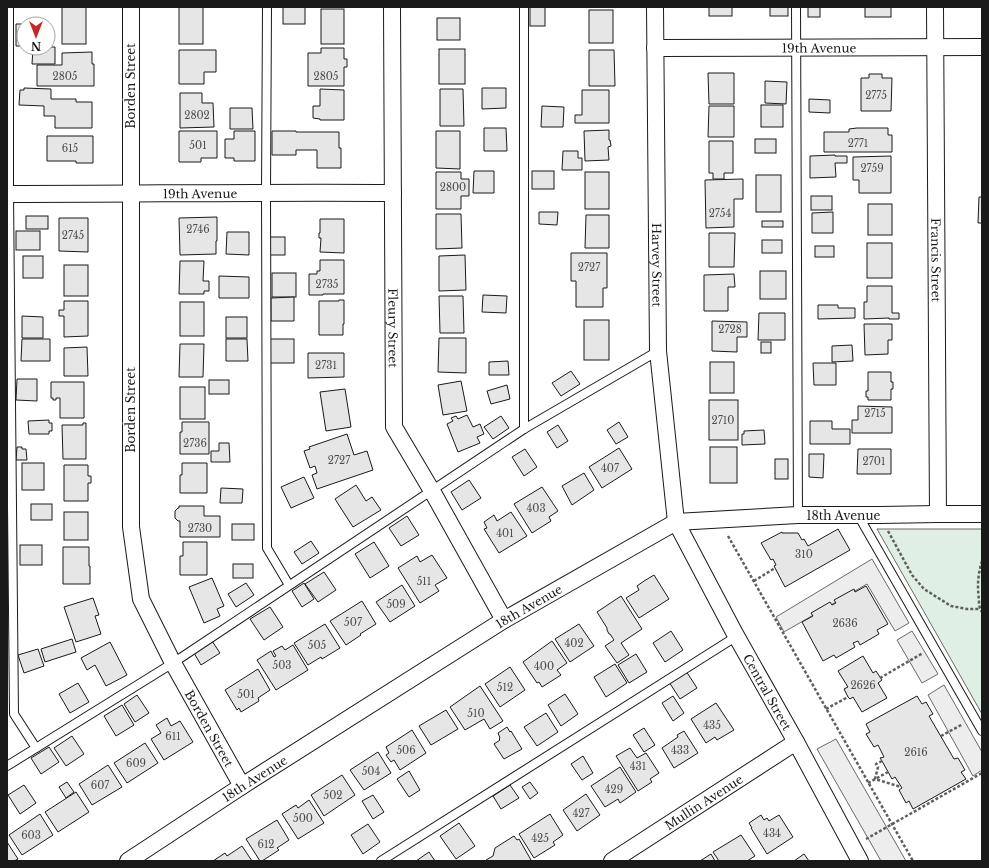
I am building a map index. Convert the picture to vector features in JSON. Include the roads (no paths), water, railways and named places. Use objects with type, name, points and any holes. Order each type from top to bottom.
[{"type":"street","name":"Borden Street","points":[[131,7],[131,527],[141,600],[173,663],[242,786]]},
{"type":"street","name":"Fleury Street","points":[[392,7],[394,427],[432,491],[504,620]]},
{"type":"street","name":"Harvey Street","points":[[655,7],[658,351],[676,522]]},
{"type":"street","name":"Francis Street","points":[[935,7],[938,514]]},
{"type":"street","name":"19th Avenue","points":[[655,48],[982,47]]},
{"type":"street","name":"19th Avenue","points":[[8,194],[266,192],[393,193]]},
{"type":"street","name":"18th Avenue","points":[[128,861],[242,786],[504,620],[676,522],[798,516],[982,514]]},
{"type":"street","name":"Central Street","points":[[676,522],[860,861]]},
{"type":"street","name":"Mullin Avenue","points":[[612,861],[796,742]]},
{"type":"lane","points":[[10,7],[8,194],[14,714],[36,748]]},
{"type":"lane","points":[[267,7],[267,548],[289,585]]},
{"type":"lane","points":[[524,7],[524,429]]},
{"type":"lane","points":[[796,7],[798,516]]},
{"type":"lane","points":[[7,766],[173,663],[524,429],[658,351]]},
{"type":"lane","points":[[858,515],[982,731]]},
{"type":"lane","points":[[381,861],[737,636]]}]
